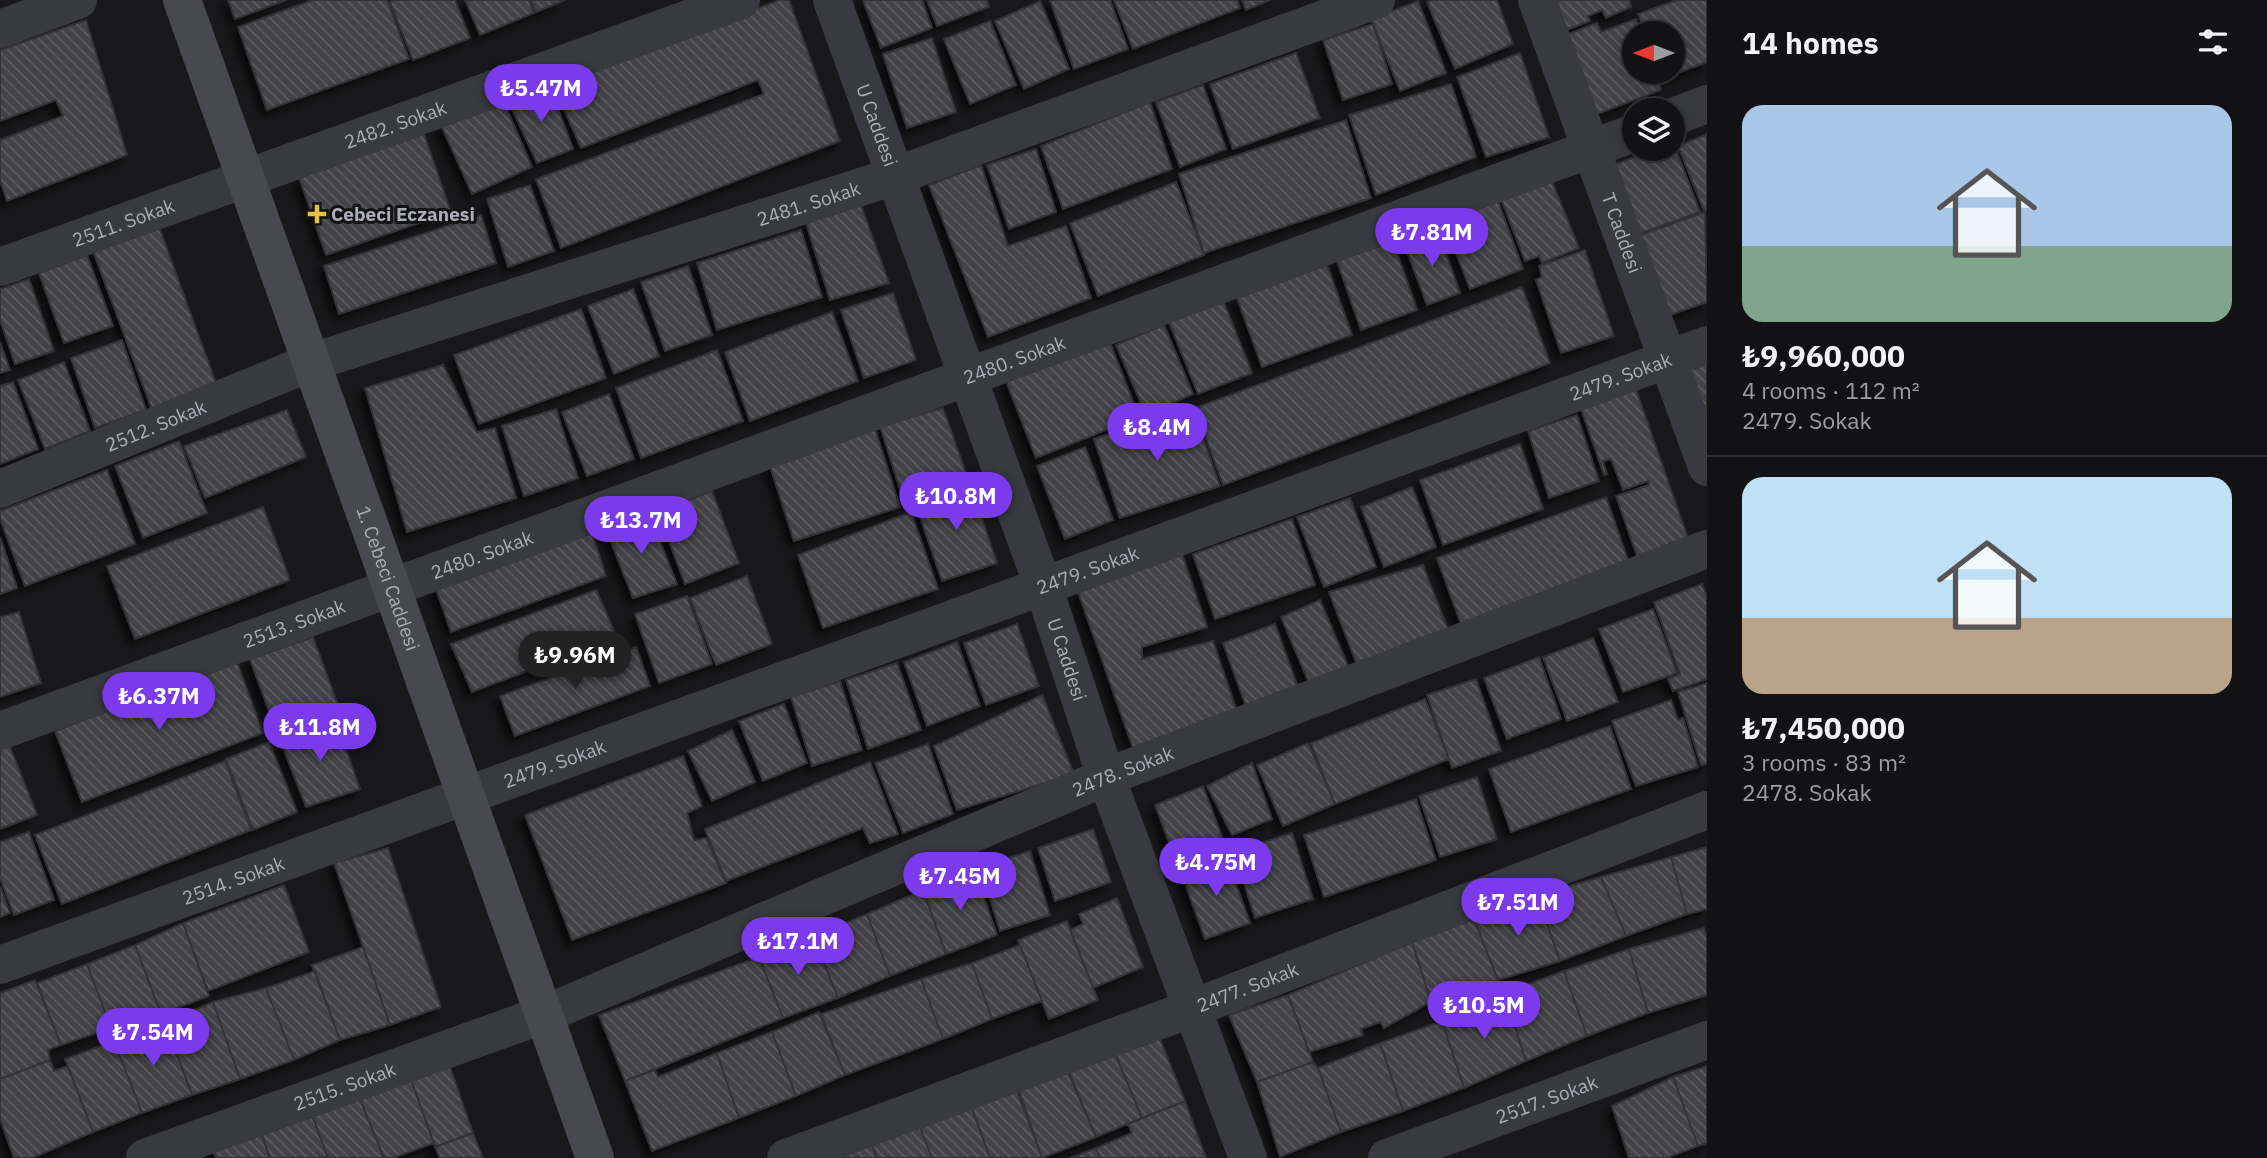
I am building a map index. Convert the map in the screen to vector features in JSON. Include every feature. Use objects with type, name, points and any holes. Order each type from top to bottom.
[{"type":"main road","name":"1. Cebeci Caddesi","points":[[182,0],[596,1158]]},
{"type":"street","points":[[0,29],[78,0]]},
{"type":"street","name":"2482. Sokak","points":[[247,180],[741,0]]},
{"type":"street","name":"U Caddesi","points":[[832,0],[1044,589],[1107,776],[1248,1158]]},
{"type":"street","name":"2481. Sokak","points":[[312,362],[895,176],[1376,0]]},
{"type":"street","name":"T Caddesi","points":[[1537,0],[1707,467]]},
{"type":"street","points":[[1685,112],[1707,104]]},
{"type":"street","name":"2480. Sokak","points":[[393,589],[1622,137]]},
{"type":"street","name":"2511. Sokak","points":[[0,267],[247,180]]},
{"type":"street","name":"2479. Sokak","points":[[467,796],[1044,589],[1707,345]]},
{"type":"street","name":"2512. Sokak","points":[[0,489],[312,362]]},
{"type":"street","name":"2478. Sokak","points":[[545,1014],[1107,776],[1707,549]]},
{"type":"street","name":"2513. Sokak","points":[[0,731],[393,589]]},
{"type":"street","name":"2514. Sokak","points":[[0,965],[467,796]]},
{"type":"street","name":"2477. Sokak","points":[[786,1158],[1193,1008],[1707,810]]},
{"type":"street","name":"2515. Sokak","points":[[145,1158],[545,1014]]},
{"type":"street","name":"2517. Sokak","points":[[1387,1158],[1707,1040]]},
{"type":"building","points":[[228,0],[286,0],[235,19]]},
{"type":"building","points":[[313,0],[387,0],[409,59],[267,110],[238,27]]},
{"type":"building","points":[[455,0],[470,38],[413,60],[390,2]]},
{"type":"building","points":[[465,0],[529,0],[534,13],[480,35]]},
{"type":"building","points":[[531,0],[565,0],[536,12]]},
{"type":"building","points":[[780,0],[789,0],[840,141],[561,248],[536,179],[764,94],[758,80],[581,148],[553,84]]},
{"type":"building","points":[[863,0],[922,0],[932,28],[881,48]]},
{"type":"building","points":[[927,0],[987,0],[989,7],[937,26]]},
{"type":"building","points":[[1050,0],[1110,0],[1128,49],[1074,69]]},
{"type":"building","points":[[1114,0],[1237,0],[1240,8],[1133,49]]},
{"type":"building","points":[[1242,0],[1270,0],[1246,10]]},
{"type":"building","points":[[1497,0],[1513,44],[1455,69],[1427,2]]},
{"type":"building","points":[[1553,0],[1629,0],[1631,7],[1606,18],[1602,10],[1588,16],[1590,21],[1566,30]]},
{"type":"building","points":[[1677,0],[1707,0],[1707,62],[1685,70],[1685,21],[1641,21],[1638,14]]},
{"type":"building","points":[[1040,1],[1069,69],[1024,89],[995,21]]},
{"type":"building","points":[[1418,1],[1446,73],[1400,91],[1371,19]]},
{"type":"building","points":[[86,20],[127,155],[7,201],[0,180],[0,140],[63,116],[56,100],[0,121],[0,50]]},
{"type":"building","points":[[990,21],[1016,85],[970,104],[944,39]]},
{"type":"building","points":[[1597,23],[1601,32],[1622,24],[1622,84],[1659,84],[1661,90],[1640,98],[1622,98],[1622,105],[1592,116],[1563,36]]},
{"type":"building","points":[[1373,24],[1392,84],[1343,100],[1323,40]]},
{"type":"building","points":[[932,38],[956,112],[907,128],[883,54]]},
{"type":"building","points":[[1296,53],[1320,118],[1233,149],[1210,84]]},
{"type":"building","points":[[1520,53],[1549,137],[1486,157],[1457,77]]},
{"type":"building","points":[[1451,84],[1476,157],[1376,195],[1349,115]]},
{"type":"building","points":[[549,85],[573,149],[537,163],[508,100]]},
{"type":"building","points":[[1203,85],[1226,149],[1180,167],[1156,102]]},
{"type":"building","points":[[502,98],[532,167],[472,194],[441,125]]},
{"type":"building","points":[[1150,102],[1172,169],[1063,209],[1041,146]]},
{"type":"building","points":[[1346,120],[1371,198],[1204,253],[1179,174]]},
{"type":"building","points":[[424,134],[451,212],[326,255],[299,177]]},
{"type":"building","points":[[1707,134],[1707,210],[1704,211],[1684,161],[1685,143]]},
{"type":"building","points":[[1036,149],[1056,212],[1009,229],[987,165]]},
{"type":"building","points":[[1624,161],[1680,161],[1700,212],[1633,236],[1608,167]]},
{"type":"building","points":[[981,165],[1008,246],[1066,226],[1091,298],[988,337],[929,185]]},
{"type":"building","points":[[1551,179],[1579,248],[1542,263],[1539,256],[1525,261],[1501,199]]},
{"type":"building","points":[[1176,182],[1204,255],[1098,296],[1070,223]]},
{"type":"building","points":[[530,185],[554,251],[508,267],[487,199]]},
{"type":"building","points":[[1498,201],[1523,269],[1470,289],[1444,222]]},
{"type":"building","points":[[861,205],[889,283],[830,300],[806,223]]},
{"type":"building","points":[[1705,212],[1707,302],[1667,316],[1638,236]]},
{"type":"building","points":[[481,215],[496,263],[339,314],[324,266]]},
{"type":"building","points":[[158,224],[217,386],[152,410],[92,248]]},
{"type":"building","points":[[801,230],[822,297],[717,330],[697,263]]},
{"type":"building","points":[[1438,231],[1460,293],[1427,305],[1404,243]]},
{"type":"building","points":[[1393,241],[1417,310],[1361,330],[1337,261]]},
{"type":"building","points":[[1585,250],[1614,336],[1561,353],[1536,280],[1542,277],[1539,266]]},
{"type":"building","points":[[87,255],[113,326],[64,343],[39,273]]},
{"type":"building","points":[[1327,265],[1352,335],[1262,367],[1237,298]]},
{"type":"building","points":[[688,266],[712,335],[665,351],[641,282]]},
{"type":"building","points":[[29,279],[54,351],[15,364],[0,320],[0,289]]},
{"type":"building","points":[[1522,287],[1550,363],[1223,485],[1195,408]]},
{"type":"building","points":[[633,289],[659,356],[614,374],[588,306]]},
{"type":"building","points":[[893,293],[916,360],[864,378],[841,310]]},
{"type":"building","points":[[1223,300],[1252,373],[1198,394],[1169,322]]},
{"type":"building","points":[[581,309],[606,378],[479,424],[454,355]]},
{"type":"building","points":[[832,312],[858,381],[750,421],[725,352]]},
{"type":"building","points":[[1164,325],[1193,394],[1146,415],[1116,345]]},
{"type":"building","points":[[122,340],[146,410],[95,428],[71,358]]},
{"type":"building","points":[[1109,340],[1139,417],[1036,458],[1006,381]]},
{"type":"building","points":[[0,342],[10,370],[0,373]]},
{"type":"building","points":[[717,350],[743,421],[641,458],[616,388]]},
{"type":"building","points":[[1707,355],[1707,429],[1683,364]]},
{"type":"building","points":[[64,362],[90,431],[45,449],[18,380]]},
{"type":"building","points":[[443,365],[477,432],[495,428],[516,498],[407,532],[365,388]]},
{"type":"building","points":[[1633,381],[1688,538],[1637,556],[1616,496],[1649,485],[1648,481],[1623,490],[1611,459],[1603,461],[1607,474],[1604,475],[1578,400]]},
{"type":"building","points":[[13,382],[38,449],[0,464],[0,386]]},
{"type":"building","points":[[609,394],[634,459],[587,476],[562,412]]},
{"type":"building","points":[[1192,407],[1220,486],[1120,518],[1094,439]]},
{"type":"building","points":[[943,408],[968,479],[904,502],[880,426]]},
{"type":"building","points":[[556,409],[578,478],[524,496],[502,426]]},
{"type":"building","points":[[287,410],[306,457],[205,498],[184,446]]},
{"type":"building","points":[[1577,415],[1599,481],[1549,498],[1528,431]]},
{"type":"building","points":[[875,429],[900,507],[794,541],[769,463]]},
{"type":"building","points":[[179,441],[207,513],[143,538],[115,466]]},
{"type":"building","points":[[1520,444],[1543,509],[1443,545],[1420,480]]},
{"type":"building","points":[[1085,447],[1113,520],[1065,539],[1037,466]]},
{"type":"building","points":[[107,470],[135,544],[25,586],[0,519],[0,511]]},
{"type":"building","points":[[970,483],[997,563],[942,581],[915,502]]},
{"type":"building","points":[[1412,487],[1436,547],[1384,567],[1361,507]]},
{"type":"building","points":[[712,491],[739,563],[685,584],[658,512]]},
{"type":"building","points":[[1606,497],[1630,566],[1462,627],[1437,558]]},
{"type":"building","points":[[1350,498],[1376,567],[1324,587],[1297,517]]},
{"type":"building","points":[[263,507],[290,580],[135,639],[107,566]]},
{"type":"building","points":[[911,512],[938,589],[823,628],[798,555]]},
{"type":"building","points":[[649,514],[677,584],[633,598],[606,529]]},
{"type":"building","points":[[1292,519],[1315,585],[1215,619],[1193,554]]},
{"type":"building","points":[[592,533],[606,576],[451,632],[435,586]]},
{"type":"building","points":[[0,537],[17,588],[0,594]]},
{"type":"building","points":[[1182,554],[1207,627],[1142,647],[1142,659],[1213,641],[1238,715],[1134,751],[1078,592]]},
{"type":"building","points":[[1423,565],[1449,632],[1359,670],[1329,592]]},
{"type":"building","points":[[747,576],[772,644],[716,665],[690,598]]},
{"type":"building","points":[[1702,584],[1707,596],[1707,679],[1673,691],[1668,679],[1680,674],[1654,602]]},
{"type":"building","points":[[596,590],[617,637],[472,692],[451,644]]},
{"type":"building","points":[[687,596],[712,664],[659,683],[635,614]]},
{"type":"building","points":[[1320,600],[1351,673],[1312,690],[1281,617]]},
{"type":"building","points":[[1653,609],[1677,673],[1623,692],[1599,629]]},
{"type":"building","points":[[19,612],[41,683],[0,697],[0,617]]},
{"type":"building","points":[[1017,624],[1039,686],[986,705],[964,643]]},
{"type":"building","points":[[1275,624],[1300,693],[1248,712],[1223,643]]},
{"type":"building","points":[[313,637],[338,705],[275,728],[250,659]]},
{"type":"building","points":[[1593,638],[1618,702],[1567,721],[1543,657]]},
{"type":"building","points":[[957,642],[980,706],[927,726],[904,662]]},
{"type":"building","points":[[636,647],[650,686],[515,736],[500,696]]},
{"type":"building","points":[[1539,657],[1561,719],[1507,739],[1484,678]]},
{"type":"building","points":[[237,662],[263,733],[82,802],[55,731]]},
{"type":"building","points":[[897,663],[921,730],[868,749],[846,680]]},
{"type":"building","points":[[1476,679],[1501,751],[1452,768],[1427,695]]},
{"type":"building","points":[[840,681],[862,750],[812,766],[791,697]]},
{"type":"building","points":[[1707,683],[1707,764],[1701,765],[1678,692]]},
{"type":"building","points":[[1042,695],[1074,774],[957,810],[934,746]]},
{"type":"building","points":[[1425,699],[1449,759],[1335,804],[1311,743]]},
{"type":"building","points":[[1671,700],[1678,720],[1683,718],[1698,767],[1636,786],[1612,721]]},
{"type":"building","points":[[784,704],[807,763],[763,781],[739,721]]},
{"type":"building","points":[[336,720],[360,789],[306,807],[279,737]]},
{"type":"building","points":[[1610,726],[1631,789],[1511,832],[1489,769]]},
{"type":"building","points":[[732,730],[755,782],[712,801],[688,751]]},
{"type":"building","points":[[7,739],[37,815],[0,829],[0,742]]},
{"type":"building","points":[[269,742],[297,812],[253,830],[226,759]]},
{"type":"building","points":[[1308,743],[1335,804],[1283,826],[1257,765]]},
{"type":"building","points":[[928,744],[953,814],[903,833],[875,763]]},
{"type":"building","points":[[683,756],[702,806],[687,813],[694,840],[706,838],[726,883],[572,940],[525,815]]},
{"type":"building","points":[[225,761],[251,830],[62,904],[35,835]]},
{"type":"building","points":[[870,762],[898,834],[870,843],[863,828],[726,881],[705,829]]},
{"type":"building","points":[[1252,763],[1272,819],[1232,835],[1207,786]]},
{"type":"building","points":[[1477,777],[1497,839],[1440,857],[1419,796]]},
{"type":"building","points":[[1203,786],[1226,848],[1178,866],[1155,805]]},
{"type":"building","points":[[1416,799],[1436,860],[1324,897],[1304,835]]},
{"type":"building","points":[[1093,829],[1111,882],[1055,901],[1038,848]]},
{"type":"building","points":[[29,832],[54,900],[14,915],[0,878],[0,842]]},
{"type":"building","points":[[1292,833],[1313,899],[1255,918],[1234,852]]},
{"type":"building","points":[[1707,847],[1707,909],[1687,914],[1671,857]]},
{"type":"building","points":[[388,848],[441,1007],[390,1025],[334,863]]},
{"type":"building","points":[[1030,851],[1050,915],[1000,931],[980,867]]},
{"type":"building","points":[[1226,856],[1250,923],[1205,939],[1181,872]]},
{"type":"building","points":[[1671,857],[1687,914],[1626,936],[1601,877]]},
{"type":"building","points":[[974,869],[997,935],[946,954],[923,890]]},
{"type":"building","points":[[1601,877],[1626,936],[1560,961],[1537,895]]},
{"type":"building","points":[[284,885],[309,952],[208,991],[183,923]]},
{"type":"building","points":[[0,886],[10,913],[0,917]]},
{"type":"building","points":[[923,890],[946,954],[890,976],[867,914]]},
{"type":"building","points":[[1537,895],[1560,961],[1498,980],[1474,919]]},
{"type":"building","points":[[1117,898],[1143,967],[1093,988],[1070,930],[1083,924],[1079,914]]},
{"type":"building","points":[[867,914],[890,976],[838,998],[813,936]]},
{"type":"building","points":[[1474,919],[1498,980],[1431,1002],[1412,942]]},
{"type":"building","points":[[1067,921],[1098,1000],[1049,1019],[1018,940]]},
{"type":"building","points":[[183,923],[209,996],[161,1014],[135,945]]},
{"type":"building","points":[[1704,928],[1707,939],[1707,995],[1648,1013],[1629,949]]},
{"type":"building","points":[[813,936],[838,998],[783,1018],[759,957]]},
{"type":"building","points":[[1412,942],[1431,1002],[1384,1028],[1380,1022],[1361,1029],[1363,1035],[1309,1052],[1288,995]]},
{"type":"building","points":[[135,945],[161,1014],[113,1034],[87,964]]},
{"type":"building","points":[[1020,945],[1042,1001],[992,1019],[972,963]]},
{"type":"building","points":[[363,947],[390,1025],[340,1040],[312,965]]},
{"type":"building","points":[[1629,949],[1648,1013],[1587,1036],[1564,971]]},
{"type":"building","points":[[759,957],[783,1018],[625,1081],[599,1015]]},
{"type":"building","points":[[972,963],[992,1019],[943,1039],[921,979]]},
{"type":"building","points":[[87,964],[111,1028],[61,1045],[37,983]]},
{"type":"building","points":[[315,971],[340,1040],[294,1060],[266,988]]},
{"type":"building","points":[[1564,971],[1587,1036],[1526,1061],[1504,993]]},
{"type":"building","points":[[921,979],[943,1039],[845,1075],[821,1014]]},
{"type":"building","points":[[35,980],[61,1045],[48,1050],[50,1060],[0,1079],[0,993]]},
{"type":"building","points":[[266,988],[294,1060],[240,1079],[213,1002]]},
{"type":"building","points":[[1504,993],[1526,1061],[1464,1088],[1442,1021]]},
{"type":"building","points":[[1288,995],[1313,1062],[1257,1082],[1229,1015]]},
{"type":"building","points":[[213,1002],[240,1079],[192,1095],[165,1022]]},
{"type":"building","points":[[819,1012],[845,1075],[796,1096],[772,1032]]},
{"type":"building","points":[[1442,1021],[1464,1088],[1403,1111],[1380,1043]]},
{"type":"building","points":[[165,1022],[192,1095],[142,1113],[114,1041]]},
{"type":"building","points":[[772,1032],[796,1096],[739,1118],[717,1053]]},
{"type":"building","points":[[1158,1034],[1185,1101],[1142,1118],[1114,1051]]},
{"type":"building","points":[[114,1041],[142,1113],[93,1132],[65,1059]]},
{"type":"building","points":[[1380,1043],[1403,1111],[1341,1132],[1318,1068]]},
{"type":"building","points":[[1114,1051],[1142,1118],[1096,1137],[1066,1065]]},
{"type":"building","points":[[717,1053],[739,1118],[652,1151],[625,1081],[655,1070],[658,1077]]},
{"type":"building","points":[[50,1060],[54,1071],[68,1066],[93,1132],[32,1158],[14,1158],[0,1119],[0,1079]]},
{"type":"building","points":[[448,1061],[473,1133],[435,1147],[409,1074]]},
{"type":"building","points":[[1313,1062],[1318,1068],[1341,1132],[1280,1157],[1257,1082]]},
{"type":"building","points":[[1707,1066],[1707,1143],[1698,1146],[1673,1077]]},
{"type":"building","points":[[1068,1072],[1096,1137],[1042,1158],[1019,1090]]},
{"type":"building","points":[[409,1074],[434,1143],[393,1158],[384,1158],[358,1094]]},
{"type":"building","points":[[1673,1077],[1698,1146],[1667,1158],[1629,1158],[1612,1106]]},
{"type":"building","points":[[1014,1083],[1042,1158],[990,1158],[969,1100]]},
{"type":"building","points":[[358,1094],[384,1158],[328,1158],[311,1112]]},
{"type":"building","points":[[969,1100],[990,1158],[932,1158],[916,1117]]},
{"type":"building","points":[[1185,1101],[1206,1158],[1100,1158],[1096,1148],[1132,1133],[1128,1124]]},
{"type":"building","points":[[311,1112],[328,1158],[270,1158],[260,1130]]},
{"type":"building","points":[[916,1117],[932,1158],[877,1158],[868,1134]]},
{"type":"building","points":[[260,1130],[270,1158],[216,1158],[211,1147]]},
{"type":"building","points":[[473,1133],[483,1158],[440,1158],[435,1147]]},
{"type":"building","points":[[868,1134],[877,1158],[819,1158]]},
{"type":"building","points":[[1096,1148],[1100,1158],[1070,1158]]},
{"type":"place","name":"Cebeci Eczanesi","points":[[317,214]]}]
